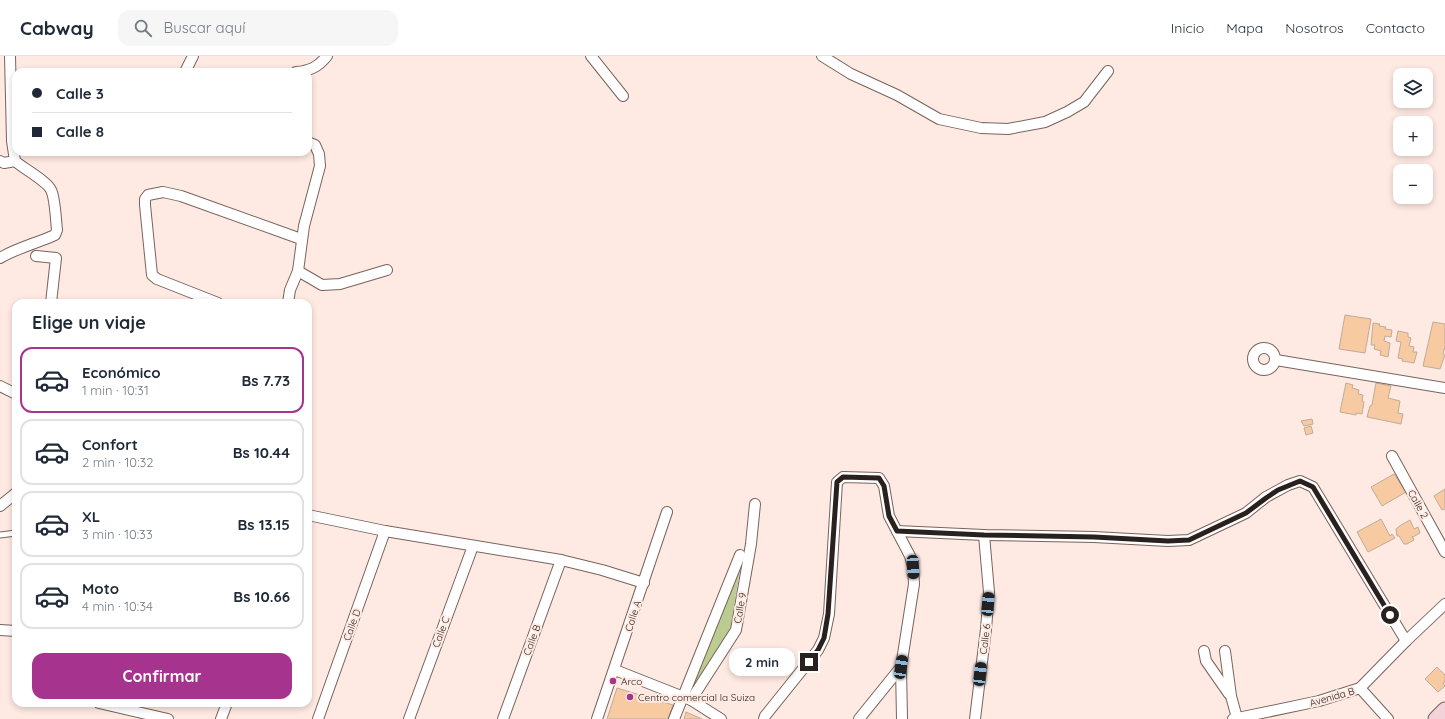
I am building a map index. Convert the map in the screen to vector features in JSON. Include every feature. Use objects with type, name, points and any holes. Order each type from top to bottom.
[{"type":"street","points":[[10,56],[12,141]]},
{"type":"street","points":[[187,68],[193,56]]},
{"type":"street","points":[[312,69],[320,64],[327,56]]},
{"type":"street","points":[[591,56],[623,96]]},
{"type":"street","points":[[822,56],[851,74],[897,95],[939,119],[981,128],[1008,130],[1045,122],[1084,102],[1108,70]]},
{"type":"street","points":[[289,299],[290,290],[298,271],[301,239],[320,166],[319,154],[315,145],[312,144]]},
{"type":"street","points":[[0,258],[55,235],[57,230],[52,191],[47,184],[15,161],[14,156]]},
{"type":"street","points":[[0,161],[4,164],[15,161]]},
{"type":"street","points":[[208,299],[157,279],[152,275],[145,205],[148,195],[163,192],[181,196],[301,239]]},
{"type":"street","points":[[36,256],[56,258],[51,299]]},
{"type":"street","points":[[298,271],[322,285],[340,284],[387,270]]},
{"type":"street","points":[[1276,360],[1445,388]]},
{"type":"street","points":[[0,386],[12,392]]},
{"type":"street","name":"Calle 2","points":[[1392,456],[1445,552]]},
{"type":"street","points":[[764,719],[818,650],[824,638],[828,614],[837,482],[843,477],[879,478],[884,486],[889,516],[910,556],[913,567],[914,584],[901,667],[902,719]]},
{"type":"street","points":[[897,531],[984,535],[1094,537],[1168,541],[1189,540],[1246,513],[1266,498],[1297,482],[1303,482],[1313,487],[1406,641]]},
{"type":"street","points":[[0,506],[12,496]]},
{"type":"street","name":"Calle 9","points":[[687,698],[736,630],[751,544],[755,504]]},
{"type":"street","name":"Calle A","points":[[597,719],[615,670],[667,512]]},
{"type":"street","points":[[312,516],[385,531],[561,560],[602,570],[644,583]]},
{"type":"street","name":"Calle D","points":[[318,719],[385,531]]},
{"type":"street","name":"Calle 6","points":[[975,719],[990,592],[984,535]]},
{"type":"street","name":"Calle C","points":[[409,719],[473,546]]},
{"type":"street","points":[[674,719],[687,698],[740,555]]},
{"type":"street","name":"Calle B","points":[[503,719],[561,560]]},
{"type":"street","name":"Avenida B","points":[[1235,719],[1319,701],[1360,688],[1445,604]]},
{"type":"street","points":[[0,630],[12,631]]},
{"type":"street","points":[[1225,650],[1230,696],[1235,719]]},
{"type":"street","points":[[1204,651],[1206,661],[1230,696]]},
{"type":"street","points":[[859,719],[901,667]]},
{"type":"street","points":[[615,670],[687,698],[721,719]]},
{"type":"street","points":[[1360,688],[1388,719]]},
{"type":"street","points":[[129,707],[168,719]]},
{"type":"street","points":[[221,719],[226,707]]},
{"type":"street","points":[[1436,719],[1445,710]]},
{"type":"lane","points":[[0,535],[12,534]]},
{"type":"green space","points":[[742,557],[730,630],[691,691]]},
{"type":"building","points":[[1345,315],[1371,319],[1365,353],[1339,349]]},
{"type":"building","points":[[1433,322],[1445,324],[1445,347],[1443,354],[1445,355],[1440,369],[1423,366]]},
{"type":"building","points":[[1373,323],[1386,327],[1385,329],[1392,330],[1391,337],[1385,336],[1384,341],[1390,343],[1388,357],[1380,355],[1381,351],[1374,349],[1375,345],[1371,345]]},
{"type":"building","points":[[1398,331],[1408,333],[1408,337],[1411,338],[1409,346],[1414,347],[1413,352],[1417,352],[1414,363],[1402,361],[1403,359],[1398,358],[1401,342],[1396,341]]},
{"type":"building","points":[[1346,383],[1353,385],[1352,388],[1359,390],[1358,394],[1363,395],[1362,401],[1364,402],[1362,414],[1356,413],[1356,415],[1340,412]]},
{"type":"building","points":[[1376,383],[1391,386],[1388,398],[1400,401],[1398,413],[1403,414],[1401,424],[1367,417],[1370,406],[1372,405]]},
{"type":"building","points":[[1312,419],[1313,424],[1304,426],[1301,421]]},
{"type":"building","points":[[1311,426],[1313,433],[1306,435],[1304,428]]},
{"type":"building","points":[[1394,474],[1406,492],[1382,506],[1371,487]]},
{"type":"building","points":[[1445,489],[1445,509],[1442,510],[1434,496]]},
{"type":"building","points":[[1381,519],[1390,536],[1392,534],[1395,538],[1368,552],[1357,532]]},
{"type":"building","points":[[1410,520],[1414,529],[1418,527],[1420,533],[1413,537],[1412,536],[1414,540],[1404,544],[1399,536],[1397,536],[1396,529]]},
{"type":"building","points":[[1437,667],[1445,675],[1445,682],[1443,683],[1445,686],[1438,692],[1425,679]]},
{"type":"building","name":"Centro comercial la Suiza","points":[[617,688],[673,705],[668,719],[607,719]]},
{"type":"building","points":[[686,712],[702,719],[684,719]]},
{"type":"place","name":"Arco","points":[[613,681]]},
{"type":"place","name":"Centro comercial la Suiza","points":[[630,697]]},
{"type":"route","points":[[809,662],[818,650],[824,638],[828,614],[837,482],[843,477],[879,478],[884,486],[889,516],[897,531],[984,535],[1094,537],[1168,541],[1189,540],[1200,536],[1246,513],[1278,490],[1300,481],[1313,487],[1390,615]]}]
